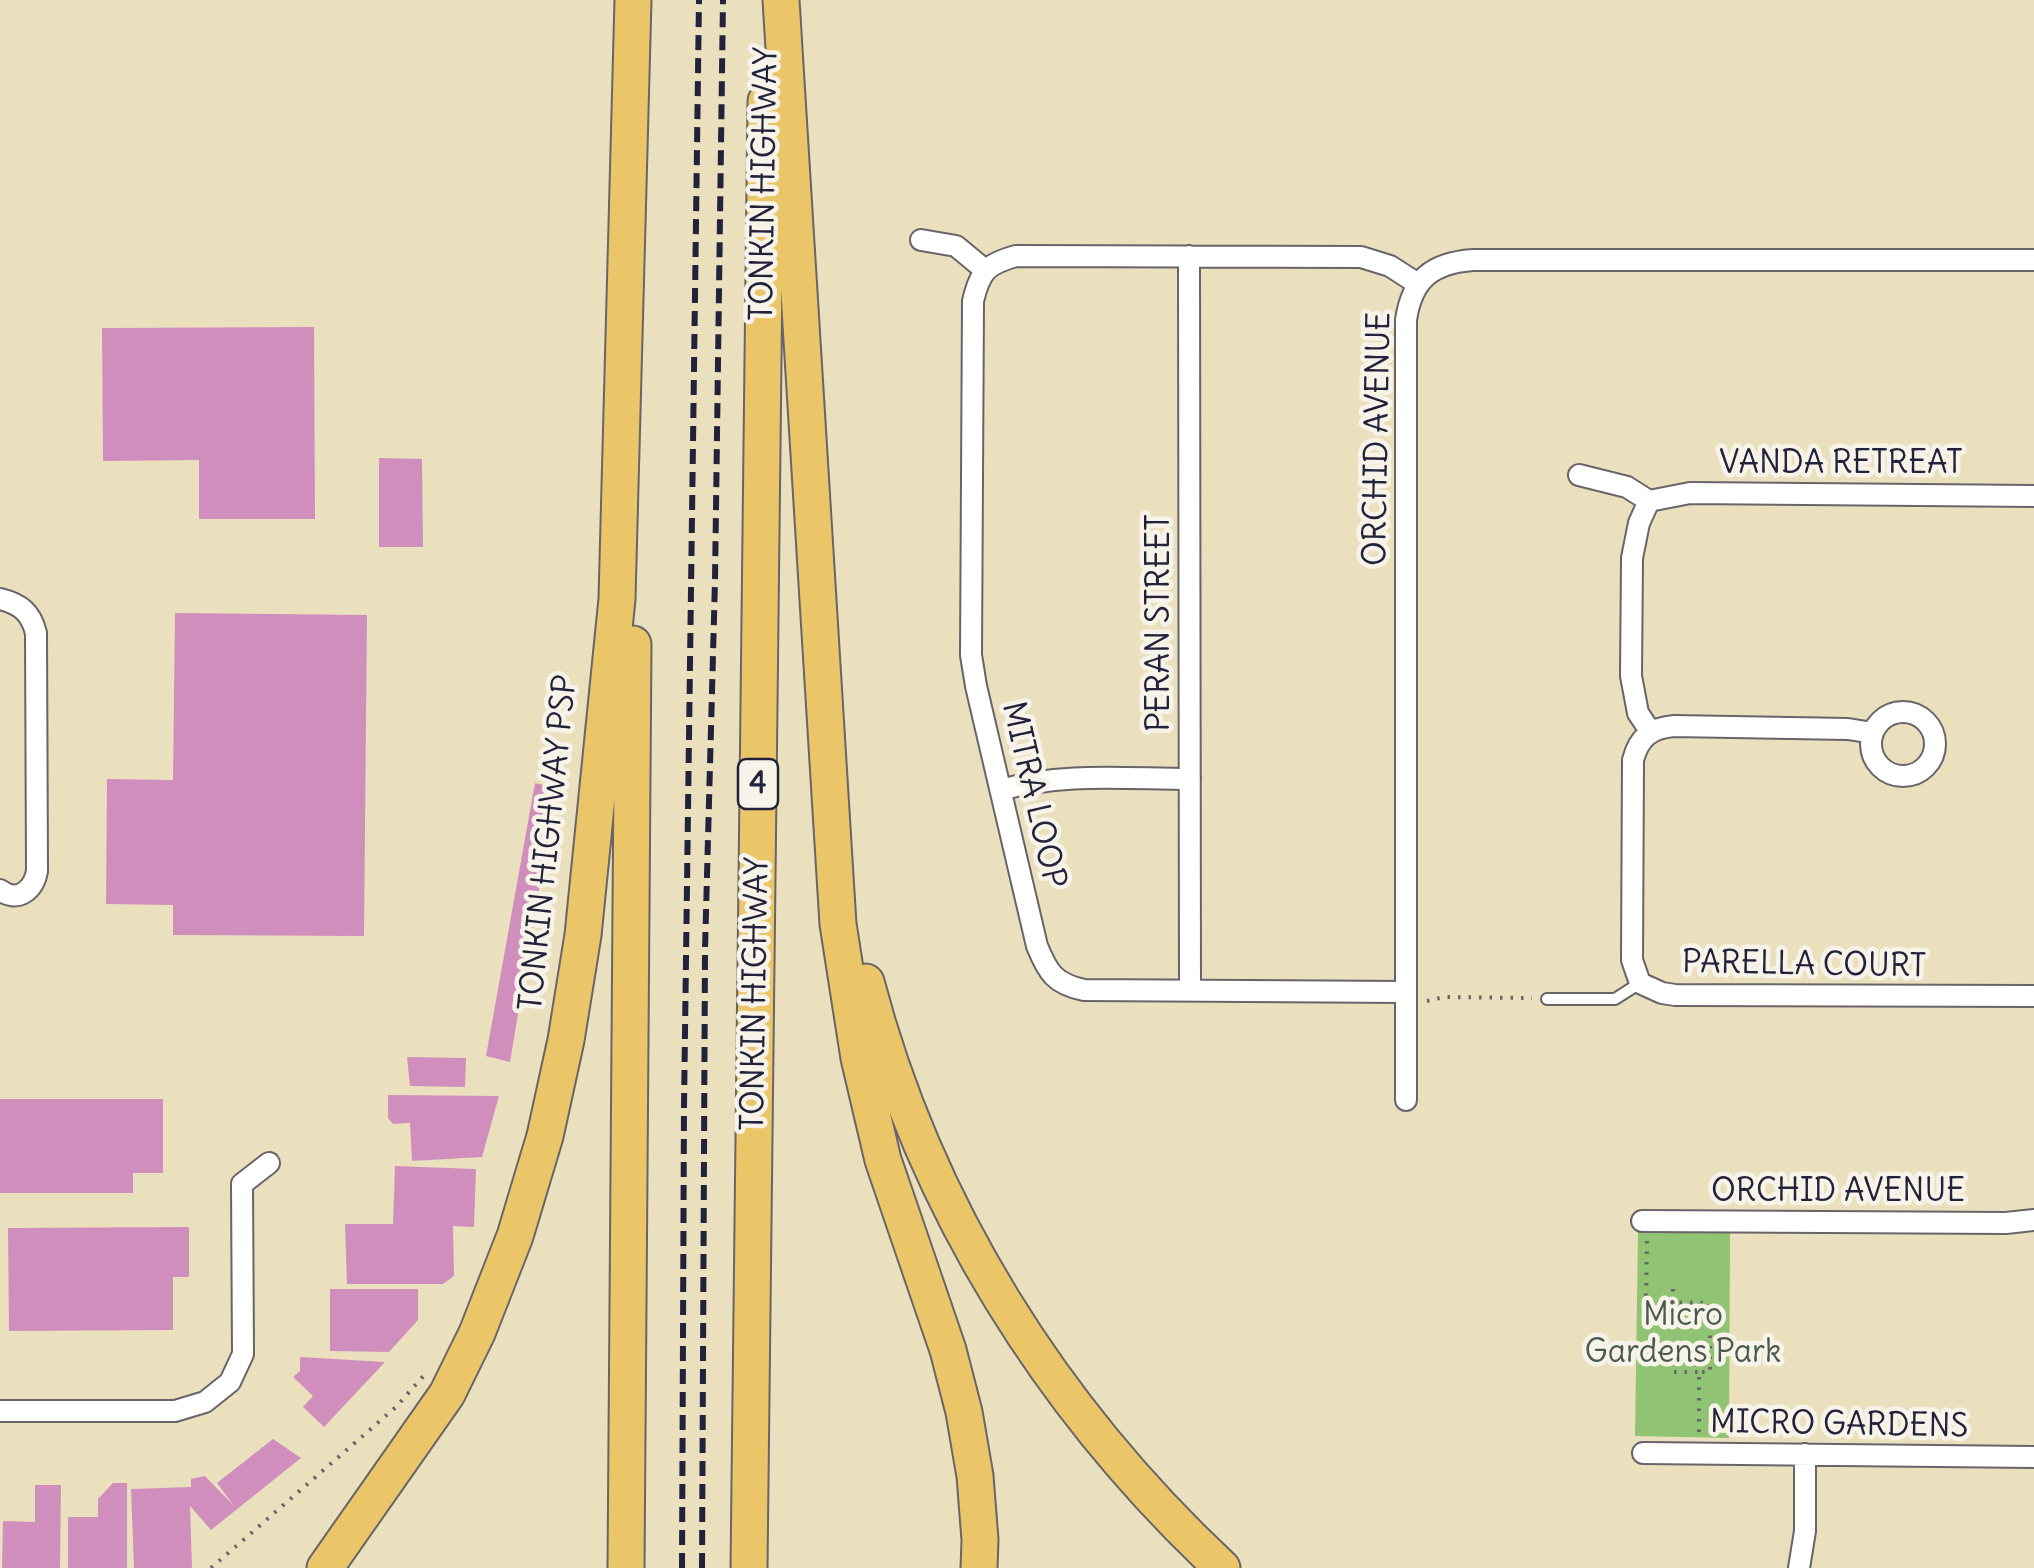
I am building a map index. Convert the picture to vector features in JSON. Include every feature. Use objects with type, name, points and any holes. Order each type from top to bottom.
[{"type":"highway","points":[[324,1568],[448,1394],[477,1334],[515,1236],[545,1136],[566,1040],[583,935],[617,599],[635,0]]},
{"type":"highway","points":[[626,1568],[635,0]]},
{"type":"highway","name":"TONKIN HIGHWAY","points":[[749,1568],[767,0]]},
{"type":"highway","points":[[781,0],[838,924],[859,1058],[883,1160],[948,1350],[964,1412],[975,1476],[979,1568]]},
{"type":"highway","points":[[830,790],[848,902],[874,1014],[926,1156],[959,1225],[996,1292],[1082,1418],[1144,1490],[1222,1568]]},
{"type":"street","points":[[921,240],[956,246],[985,270],[998,260],[1016,256],[1361,257],[1390,266],[1418,284]]},
{"type":"street","name":"PERAN STREET","points":[[1189,256],[1190,990]]},
{"type":"street","name":"ORCHID AVENUE","points":[[1406,1100],[1406,320],[1411,294],[1418,284],[1428,273],[1473,260],[2034,260]]},
{"type":"street","name":"MITRA LOOP","points":[[985,270],[977,282],[973,301],[971,656],[1037,946],[1045,965],[1067,986],[1084,990],[1406,999]]},
{"type":"street","name":"VANDA RETREAT","points":[[1579,475],[1627,488],[1649,500],[1690,493],[2034,496]]},
{"type":"street","points":[[1649,500],[1632,558],[1631,676],[1638,713],[1650,732],[1674,726],[1848,728],[1873,733]]},
{"type":"street","points":[[0,599],[17,604],[28,613],[36,633],[37,851],[35,882],[30,890],[20,895],[0,890]]},
{"type":"street","name":"PARELLA COURT","points":[[1650,732],[1636,746],[1633,760],[1632,960],[1640,983],[1662,994],[1675,995],[2034,996]]},
{"type":"street","points":[[1001,790],[1068,778],[1190,779]]},
{"type":"street","points":[[0,1411],[176,1411],[204,1402],[230,1382],[243,1354],[242,1184],[269,1163]]},
{"type":"street","name":"ORCHID AVENUE","points":[[1644,1221],[2034,1220]]},
{"type":"street","name":"MICRO GARDENS","points":[[1642,1453],[2034,1457]]},
{"type":"street","points":[[1799,1568],[1805,1531],[1805,1454]]},
{"type":"lane","points":[[1547,998],[1615,998],[1640,983]]},
{"type":"path","points":[[1406,999],[1547,998]]},
{"type":"path","points":[[1644,1221],[1646,1302],[1710,1303],[1710,1372],[1674,1372]]},
{"type":"path","points":[[1673,1289],[1673,1303]]},
{"type":"path","points":[[212,1568],[396,1407],[431,1368]]},
{"type":"path","points":[[1699,1372],[1699,1453]]},
{"type":"green space","name":"Micro Gardens Park","points":[[1638,1231],[1730,1232],[1729,1438],[1635,1436]]},
{"type":"building","points":[[314,327],[315,519],[199,519],[199,460],[103,461],[102,328]]},
{"type":"building","points":[[379,458],[422,459],[423,547],[379,547]]},
{"type":"building","points":[[175,613],[367,615],[364,936],[173,935],[173,905],[106,904],[107,779],[173,780]]},
{"type":"building","points":[[535,783],[556,788],[510,1062],[486,1056]]},
{"type":"building","points":[[407,1057],[466,1058],[465,1087],[410,1086]]},
{"type":"building","points":[[388,1095],[499,1096],[482,1157],[412,1161],[410,1123],[393,1124],[388,1118]]},
{"type":"building","points":[[0,1099],[163,1099],[163,1173],[133,1173],[133,1193],[0,1193]]},
{"type":"building","points":[[395,1166],[476,1169],[474,1227],[453,1226],[454,1276],[443,1284],[347,1284],[345,1224],[393,1224]]},
{"type":"building","points":[[189,1227],[189,1277],[173,1277],[173,1330],[9,1331],[8,1228]]},
{"type":"building","points":[[330,1289],[418,1289],[418,1320],[389,1352],[330,1351]]},
{"type":"building","points":[[300,1357],[385,1362],[324,1427],[303,1407],[313,1396],[293,1377],[300,1371]]},
{"type":"building","points":[[273,1439],[301,1458],[211,1530],[190,1506],[192,1568],[134,1568],[131,1489],[191,1487],[191,1479],[205,1476],[234,1506],[217,1483]]},
{"type":"building","points":[[113,1483],[127,1483],[127,1568],[68,1568],[68,1517],[98,1517],[98,1499]]},
{"type":"building","points":[[35,1485],[61,1485],[60,1568],[2,1568],[3,1521],[35,1522]]},
{"type":"railway","points":[[682,1568],[684,1106],[699,0]]},
{"type":"railway","points":[[702,1568],[705,949],[715,581],[723,0]]}]
